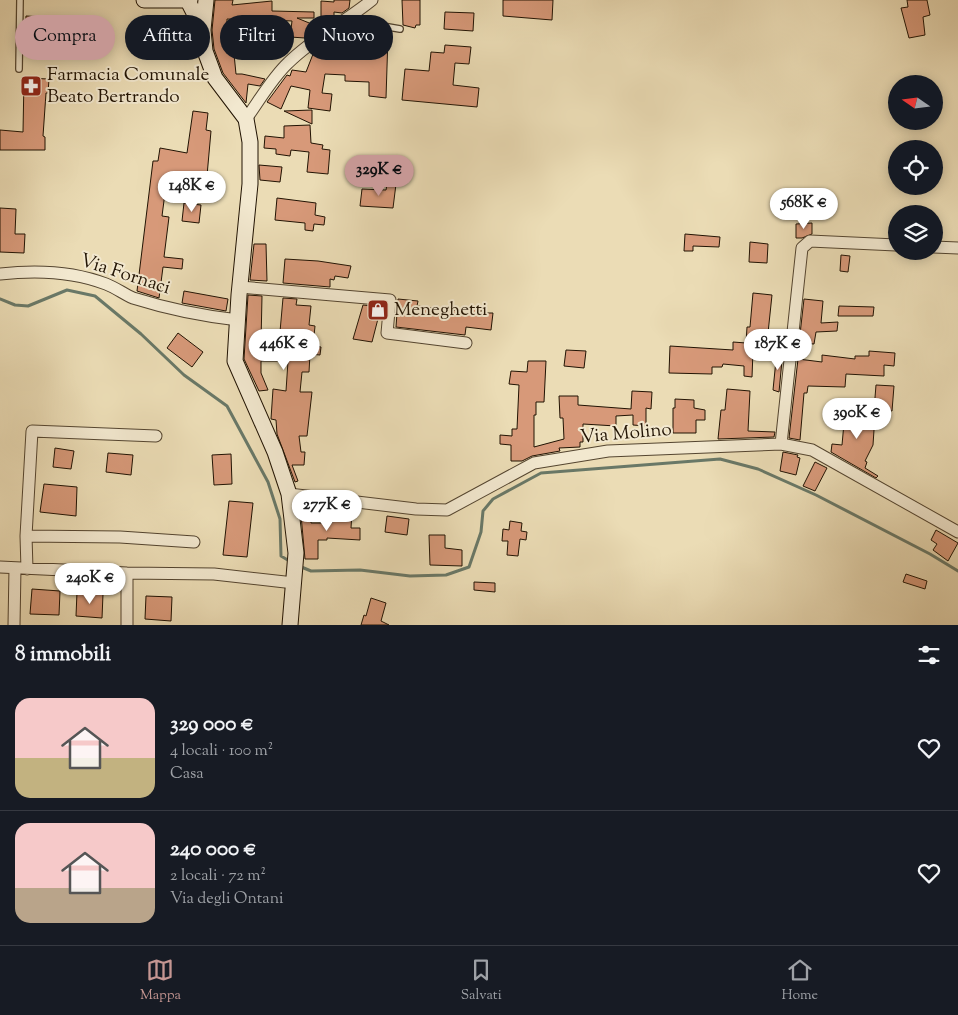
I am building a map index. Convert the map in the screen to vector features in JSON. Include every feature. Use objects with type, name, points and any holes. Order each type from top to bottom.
[{"type":"street","points":[[144,0],[189,0],[196,15]]},
{"type":"street","points":[[204,15],[206,0]]},
{"type":"street","points":[[351,15],[372,0]]},
{"type":"street","points":[[246,119],[286,64],[304,48]]},
{"type":"street","points":[[208,60],[215,78],[246,119],[250,142],[250,184],[235,361],[275,452],[289,494],[296,553],[290,625]]},
{"type":"street","points":[[781,444],[802,248],[810,241],[888,245]]},
{"type":"street","points":[[943,247],[958,248]]},
{"type":"street","name":"Via Fornaci","points":[[0,274],[56,272],[77,276],[106,284],[132,297],[166,307],[203,316],[238,320]]},
{"type":"street","points":[[240,287],[390,300],[387,333],[466,343]]},
{"type":"street","points":[[27,569],[26,536],[32,431],[156,436]]},
{"type":"street","name":"Via Molino","points":[[289,494],[416,509],[447,510],[534,463],[608,452],[781,444],[812,450],[958,532]]},
{"type":"street","points":[[26,536],[194,542]]},
{"type":"street","points":[[0,567],[127,573],[294,577]]},
{"type":"street","points":[[14,625],[15,568]]},
{"type":"street","points":[[127,573],[127,625]]},
{"type":"lane","points":[[19,69],[20,0]]},
{"type":"lane","points":[[393,28],[400,29]]},
{"type":"building","points":[[215,0],[233,0],[232,5],[272,1],[272,11],[314,12],[314,15],[304,15],[304,18],[297,18],[304,21],[304,38],[294,37],[294,15],[220,15],[220,60],[235,60],[236,74],[265,79],[260,86],[248,84],[246,103],[223,73],[214,49],[212,30]]},
{"type":"building","points":[[334,0],[350,0],[349,8],[342,13],[334,12],[334,15],[321,15],[321,1],[334,2]]},
{"type":"building","points":[[402,0],[420,0],[420,25],[416,25],[415,28],[403,25]]},
{"type":"building","points":[[503,0],[553,0],[552,20],[503,16]]},
{"type":"building","points":[[907,0],[927,0],[930,15],[923,17],[925,35],[909,38],[901,8],[908,7]]},
{"type":"building","points":[[445,12],[474,13],[473,31],[444,29]]},
{"type":"building","points":[[445,45],[471,47],[469,64],[455,63],[453,85],[479,88],[477,107],[402,100],[405,69],[429,71],[431,52],[444,53]]},
{"type":"building","points":[[311,60],[387,60],[386,98],[369,96],[369,82],[345,81],[345,75],[325,74],[322,93],[332,94],[330,111],[308,108],[310,90],[291,86],[281,109],[267,102],[287,75],[290,76],[292,70],[306,72]]},
{"type":"building","points":[[24,78],[49,79],[48,93],[46,93],[43,136],[45,137],[45,150],[0,150],[0,130],[23,132]]},
{"type":"building","points":[[312,110],[312,124],[284,111]]},
{"type":"building","points":[[193,111],[208,113],[206,130],[211,131],[206,187],[172,183],[170,194],[165,193],[162,216],[169,217],[164,257],[183,259],[182,269],[163,267],[159,298],[137,291],[153,161],[158,161],[160,148],[187,153]]},
{"type":"building","points":[[310,125],[311,143],[323,145],[322,149],[330,150],[328,174],[307,172],[309,152],[291,150],[290,156],[276,154],[276,149],[264,148],[265,136],[284,138],[284,126]]},
{"type":"building","points":[[259,165],[282,167],[280,182],[260,180]]},
{"type":"building","points":[[387,184],[396,184],[393,208],[360,206],[362,189],[386,190]]},
{"type":"building","points":[[277,198],[316,203],[315,215],[325,217],[324,225],[314,224],[313,231],[305,230],[305,223],[275,220]]},
{"type":"building","points":[[184,203],[201,205],[199,223],[182,221]]},
{"type":"building","points":[[0,208],[16,209],[15,234],[25,234],[24,253],[0,252]]},
{"type":"building","points":[[812,223],[812,234],[796,238],[796,224]]},
{"type":"building","points":[[685,234],[720,237],[719,247],[693,246],[693,251],[684,251]]},
{"type":"building","points":[[750,242],[768,244],[767,263],[749,262]]},
{"type":"building","points":[[254,244],[266,244],[267,281],[250,280]]},
{"type":"building","points":[[841,255],[850,256],[848,272],[840,271]]},
{"type":"building","points":[[285,259],[351,266],[348,278],[335,276],[334,280],[330,279],[330,287],[283,283]]},
{"type":"building","points":[[184,291],[228,299],[226,311],[182,303]]},
{"type":"building","points":[[753,293],[772,295],[766,352],[753,351],[752,377],[744,376],[744,366],[723,364],[722,367],[712,367],[712,374],[669,373],[670,346],[733,350],[733,342],[746,343],[747,327],[750,327]]},
{"type":"building","points":[[248,295],[262,296],[261,343],[279,343],[283,298],[297,299],[296,305],[311,306],[309,325],[315,326],[313,346],[321,347],[320,355],[310,354],[309,372],[302,372],[300,392],[312,392],[307,436],[299,436],[301,452],[305,452],[304,465],[292,465],[298,481],[295,482],[277,434],[276,420],[271,419],[273,389],[286,391],[288,361],[261,361],[261,373],[268,390],[259,391],[244,359]]},
{"type":"building","points":[[398,299],[418,301],[417,306],[470,312],[473,312],[473,308],[481,309],[481,313],[493,313],[491,330],[466,327],[465,335],[396,327]]},
{"type":"building","points":[[804,299],[823,301],[821,323],[838,322],[837,331],[816,332],[814,344],[799,343]]},
{"type":"building","points":[[363,305],[381,307],[372,342],[353,339]]},
{"type":"building","points":[[839,306],[874,307],[873,316],[838,316]]},
{"type":"building","points":[[178,333],[203,352],[192,367],[167,348]]},
{"type":"building","points":[[566,350],[586,351],[584,368],[564,366]]},
{"type":"building","points":[[777,350],[783,350],[779,392],[773,390]]},
{"type":"building","points":[[869,351],[895,353],[894,366],[884,365],[884,376],[846,374],[845,387],[808,386],[807,393],[804,393],[800,440],[789,438],[798,359],[822,362],[822,355],[855,359],[855,356],[869,356]]},
{"type":"building","points":[[528,361],[546,361],[544,402],[536,402],[536,415],[534,415],[534,447],[564,439],[563,418],[560,418],[559,396],[578,396],[578,405],[631,409],[632,391],[652,392],[651,409],[646,408],[646,426],[633,425],[633,415],[616,416],[616,426],[583,424],[583,442],[580,442],[580,447],[559,448],[560,451],[532,456],[522,461],[511,461],[511,445],[500,444],[500,435],[512,436],[512,429],[517,429],[519,385],[509,384],[511,371],[527,372]]},
{"type":"building","points":[[876,385],[894,386],[892,411],[874,410]]},
{"type":"building","points":[[727,389],[750,391],[748,431],[775,432],[774,437],[718,439],[721,410],[725,410]]},
{"type":"building","points":[[675,399],[694,400],[694,408],[705,410],[705,420],[696,420],[696,433],[673,433]]},
{"type":"building","points":[[845,412],[875,415],[873,445],[865,461],[867,462],[865,468],[878,476],[876,478],[831,452],[832,444],[842,445]]},
{"type":"building","points":[[55,448],[74,451],[71,469],[53,467]]},
{"type":"building","points":[[783,452],[798,455],[797,457],[800,458],[796,475],[780,471]]},
{"type":"building","points":[[108,453],[133,455],[131,475],[106,472]]},
{"type":"building","points":[[231,454],[232,484],[214,485],[212,455]]},
{"type":"building","points":[[815,462],[827,468],[815,491],[803,486]]},
{"type":"building","points":[[44,484],[77,487],[76,516],[40,512]]},
{"type":"building","points":[[229,501],[253,503],[247,557],[223,555]]},
{"type":"building","points":[[333,511],[352,512],[351,528],[360,528],[360,540],[327,538],[327,540],[318,540],[318,559],[305,559],[301,515],[311,515],[311,523],[332,523]]},
{"type":"building","points":[[387,516],[409,519],[407,535],[385,532]]},
{"type":"building","points":[[510,521],[522,523],[521,531],[527,532],[526,540],[520,539],[518,556],[507,555],[508,541],[502,541],[503,529],[509,530]]},
{"type":"building","points":[[936,530],[958,543],[948,561],[933,550],[937,544],[931,540]]},
{"type":"building","points":[[429,535],[445,535],[445,548],[462,550],[462,566],[430,565]]},
{"type":"building","points":[[906,574],[927,581],[925,589],[903,582]]},
{"type":"building","points":[[474,582],[495,583],[495,592],[474,590]]},
{"type":"building","points":[[32,589],[60,591],[59,615],[30,614]]},
{"type":"building","points":[[77,592],[103,594],[102,618],[76,616]]},
{"type":"building","points":[[146,596],[172,597],[171,621],[145,619]]},
{"type":"building","points":[[371,598],[386,603],[381,621],[389,625],[361,625],[364,615],[366,616]]},
{"type":"waterway","points":[[0,299],[15,305],[28,306],[67,290],[95,296],[141,334],[184,375],[227,406],[268,482],[280,519],[281,556],[291,562]]},
{"type":"waterway","points":[[299,566],[311,571],[360,570],[410,576],[446,575],[469,567],[481,532],[483,511],[493,499],[541,473],[720,459],[758,469],[816,495],[930,554],[958,571]]},
{"type":"place","name":"Farmacia Comunale Beato Bertrando","points":[[31,86]]},
{"type":"place","name":"Meneghetti","points":[[378,310]]}]
